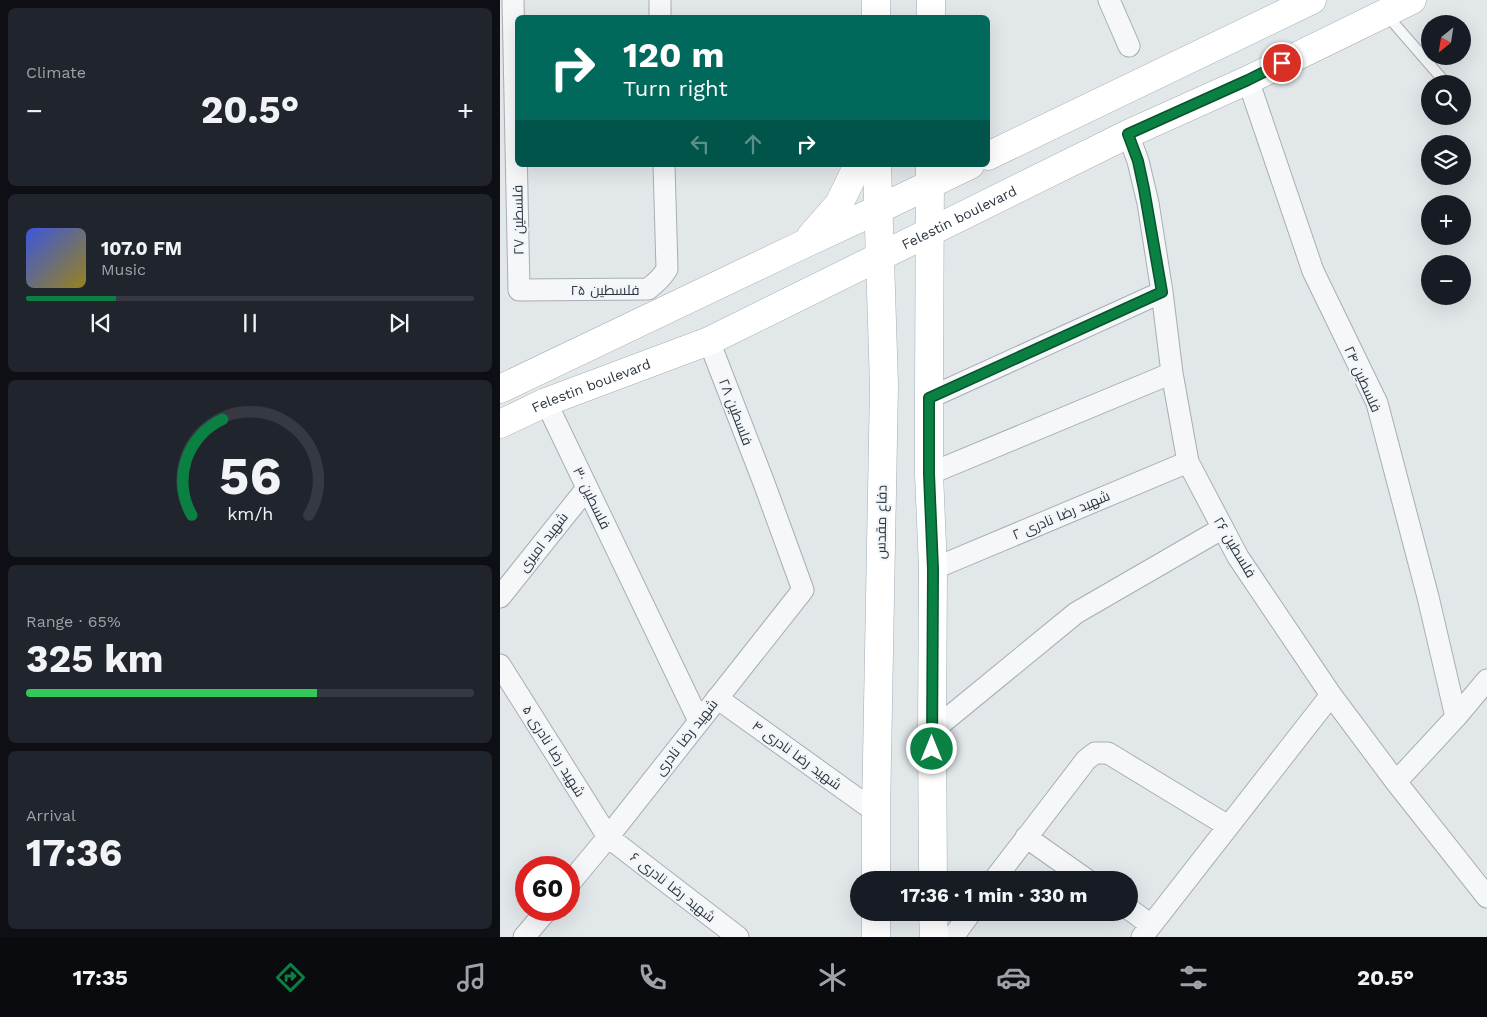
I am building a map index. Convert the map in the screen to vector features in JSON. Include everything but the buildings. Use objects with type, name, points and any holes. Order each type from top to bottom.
[{"type":"main road","points":[[876,0],[876,15]]},
{"type":"main road","points":[[931,0],[931,15]]},
{"type":"main road","points":[[995,147],[1273,20],[1312,0]]},
{"type":"main road","name":"Felestin boulevard","points":[[500,424],[546,402],[708,340],[1128,134],[1248,80],[1412,0]]},
{"type":"main road","points":[[806,243],[839,204],[857,167]]},
{"type":"main road","name":"دفاع مقدس","points":[[876,871],[884,384],[877,167]]},
{"type":"main road","points":[[500,389],[877,210],[930,175],[962,167]]},
{"type":"main road","points":[[930,175],[929,474],[933,569],[933,871]]},
{"type":"main road","points":[[876,921],[876,937]]},
{"type":"main road","points":[[933,921],[934,937]]},
{"type":"street","name":"فلسطین ۲۷","points":[[513,0],[515,97]]},
{"type":"street","points":[[660,0],[660,15]]},
{"type":"street","points":[[1109,0],[1129,46]]},
{"type":"street","name":"فلسطین ۲۴","points":[[1248,80],[1312,271],[1377,403],[1428,598],[1456,717]]},
{"type":"street","name":"فلسطین ۲۶","points":[[1128,134],[1138,161],[1146,195],[1162,292],[1172,373],[1188,462],[1238,557],[1331,695],[1396,782],[1486,892]]},
{"type":"street","name":"فلسطین ۲۷","points":[[516,167],[519,290]]},
{"type":"street","name":"فلسطین ۲۵","points":[[519,290],[648,290],[662,278],[666,269],[664,167]]},
{"type":"street","points":[[929,398],[1162,292]]},
{"type":"street","name":"فلسطین ۲۸","points":[[708,340],[764,483],[803,590]]},
{"type":"street","points":[[929,474],[1172,373]]},
{"type":"street","name":"فلسطین ۳۰","points":[[546,402],[699,721]]},
{"type":"street","name":"شهید رضا نادری ۲","points":[[933,569],[1188,462]]},
{"type":"street","name":"شهید امیری","points":[[500,597],[587,488]]},
{"type":"street","points":[[932,731],[1076,613],[1223,528]]},
{"type":"street","name":"شهید رضا نادری","points":[[580,871],[803,590]]},
{"type":"street","name":"شهید رضا نادری ۵","points":[[500,665],[608,837]]},
{"type":"street","points":[[1396,782],[1487,680]]},
{"type":"street","points":[[1138,920],[1147,931],[1331,695]]},
{"type":"street","name":"شهید رضا نادری ۴","points":[[717,698],[876,812]]},
{"type":"street","points":[[1001,871],[1086,760],[1096,753],[1108,753],[1228,826]]},
{"type":"street","name":"شهید رضا نادری ۶","points":[[608,837],[738,937]]},
{"type":"street","points":[[1026,837],[1074,871]]},
{"type":"street","points":[[524,937],[538,921]]},
{"type":"street","points":[[952,937],[964,921]]},
{"type":"lane","points":[[1385,13],[1439,75]]},
{"type":"route","points":[[932,749],[933,569],[929,474],[929,398],[1162,292],[1148,203],[1138,161],[1128,134],[1282,63]]}]
